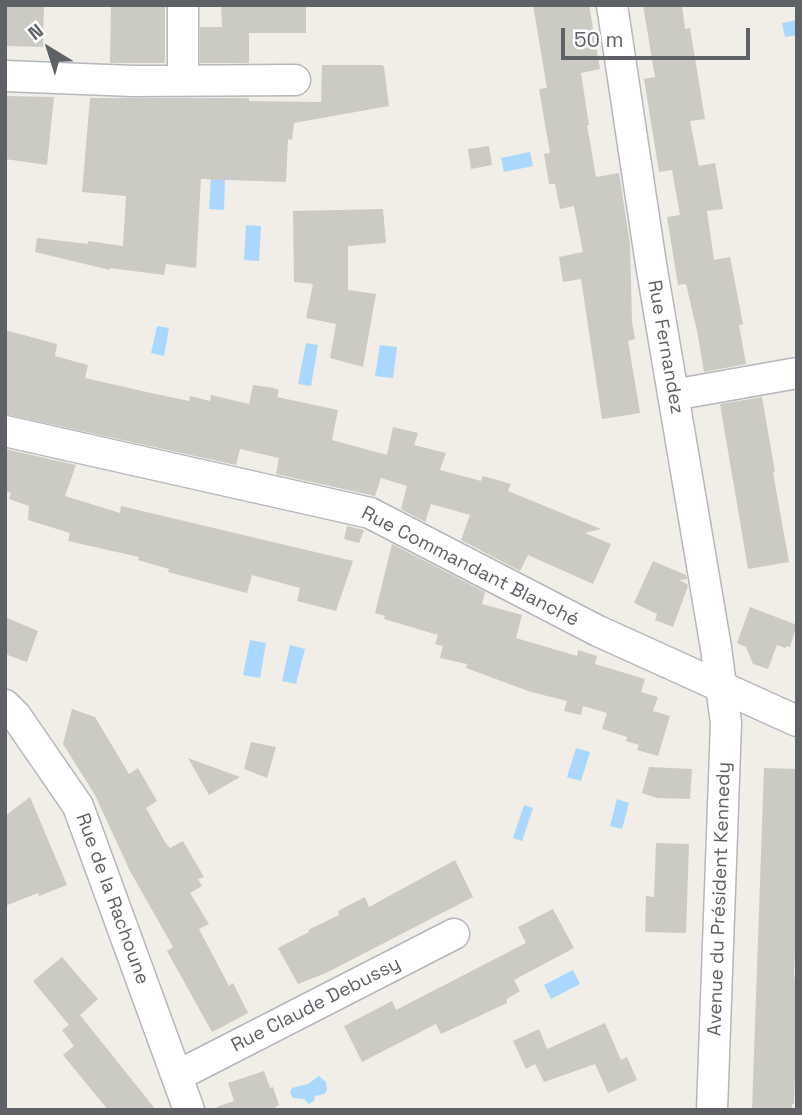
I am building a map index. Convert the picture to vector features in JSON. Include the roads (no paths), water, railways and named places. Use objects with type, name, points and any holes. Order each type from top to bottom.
[{"type":"street","points":[[183,5],[183,81]]},
{"type":"street","name":"Rue Fernandez","points":[[612,5],[651,264],[722,688]]},
{"type":"street","points":[[5,76],[183,81],[295,80]]},
{"type":"street","points":[[673,395],[797,373]]},
{"type":"street","name":"Rue Commandant Blanché","points":[[5,431],[370,513],[598,631],[797,721]]},
{"type":"street","name":"Avenue du Président Kennedy","points":[[712,1110],[726,723],[722,688]]},
{"type":"street","name":"Rue de la Rachoune","points":[[5,705],[16,716],[78,806],[189,1110]]},
{"type":"street","name":"Rue Claude Debussy","points":[[177,1076],[454,934]]},
{"type":"water","points":[[797,20],[797,35],[785,37],[782,23]]},
{"type":"water","points":[[530,152],[533,166],[504,172],[501,158]]},
{"type":"water","points":[[211,176],[225,177],[224,210],[209,209]]},
{"type":"water","points":[[246,225],[261,226],[259,261],[244,260]]},
{"type":"water","points":[[157,326],[169,328],[164,356],[151,353]]},
{"type":"water","points":[[306,343],[318,345],[311,386],[298,384]]},
{"type":"water","points":[[380,345],[397,347],[393,378],[375,376]]},
{"type":"water","points":[[250,640],[266,643],[260,678],[243,675]]},
{"type":"water","points":[[290,645],[305,649],[296,684],[282,681]]},
{"type":"water","points":[[576,748],[590,752],[581,781],[567,777]]},
{"type":"water","points":[[617,799],[629,803],[622,829],[610,826]]},
{"type":"water","points":[[524,805],[533,808],[522,841],[513,838]]},
{"type":"water","points":[[573,970],[580,984],[551,999],[544,985]]},
{"type":"water","points":[[319,1076],[326,1082],[327,1091],[324,1094],[315,1096],[314,1101],[309,1104],[304,1099],[293,1098],[290,1093],[292,1088],[308,1084]]}]
